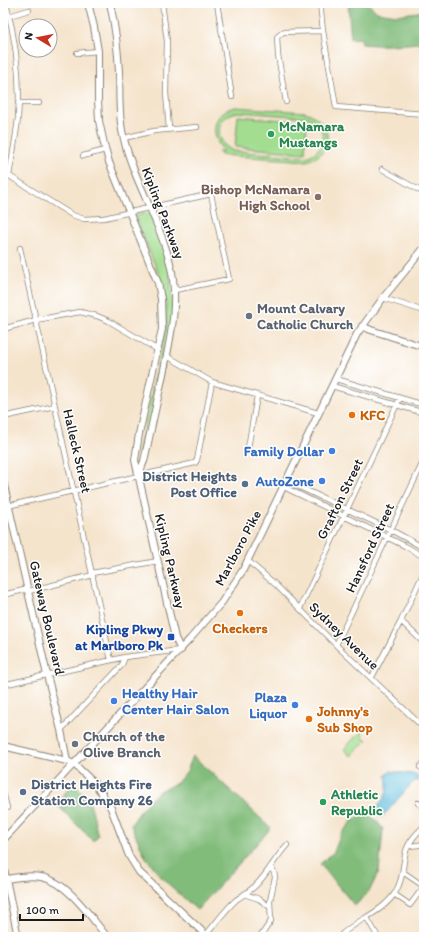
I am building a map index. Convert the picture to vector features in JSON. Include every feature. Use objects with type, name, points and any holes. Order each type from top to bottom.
[{"type":"street","points":[[6,3],[17,60],[18,103],[16,134],[9,176]]},
{"type":"street","name":"Kipling Parkway","points":[[88,3],[98,51],[99,114],[105,150],[151,266],[160,293],[163,318],[162,329],[136,450],[135,464],[176,638],[181,650]]},
{"type":"street","name":"Kipling Parkway","points":[[110,3],[117,47],[119,103],[124,138],[134,169],[167,252],[175,290],[174,316],[167,356],[144,462],[138,476]]},
{"type":"street","points":[[162,3],[167,41],[166,98],[169,130]]},
{"type":"street","points":[[217,3],[232,97]]},
{"type":"street","points":[[320,3],[323,31],[336,107],[424,114]]},
{"type":"street","points":[[9,16],[29,10]]},
{"type":"street","points":[[286,102],[278,55],[277,37],[283,32],[323,31]]},
{"type":"street","points":[[77,53],[98,51]]},
{"type":"street","points":[[18,103],[39,103]]},
{"type":"street","points":[[124,138],[154,131],[197,127]]},
{"type":"street","points":[[83,156],[105,150]]},
{"type":"street","points":[[382,169],[424,193]]},
{"type":"street","points":[[3,172],[78,218],[93,219],[211,194],[230,279],[175,290]]},
{"type":"street","name":"Halleck Street","points":[[20,248],[112,660]]},
{"type":"street","name":"Marlboro Pike","points":[[3,840],[181,650],[232,588],[248,561],[318,413],[362,326],[424,248]]},
{"type":"street","points":[[383,298],[424,311]]},
{"type":"street","points":[[3,328],[77,312],[97,316],[109,321],[158,350]]},
{"type":"street","points":[[362,326],[424,347]]},
{"type":"street","points":[[167,356],[212,382],[318,413]]},
{"type":"street","points":[[336,378],[424,405]]},
{"type":"street","points":[[6,506],[196,463],[212,382]]},
{"type":"street","points":[[332,386],[424,413]]},
{"type":"street","points":[[248,448],[257,396]]},
{"type":"street","name":"Grafton Street","points":[[300,608],[400,398]]},
{"type":"street","points":[[3,418],[55,406]]},
{"type":"street","name":"Hansford Street","points":[[336,645],[424,460]]},
{"type":"street","name":"Gateway Boulevard","points":[[3,481],[6,506],[28,590],[67,760]]},
{"type":"street","points":[[287,481],[391,530],[424,548]]},
{"type":"street","points":[[284,487],[388,537],[424,557]]},
{"type":"street","points":[[3,595],[92,574],[158,561]]},
{"type":"street","name":"Sydney Avenue","points":[[248,561],[300,608],[336,645],[372,677],[424,728]]},
{"type":"street","points":[[372,677],[424,572]]},
{"type":"street","points":[[401,621],[424,643]]},
{"type":"street","points":[[3,685],[125,657],[181,650]]},
{"type":"street","points":[[61,730],[122,665],[125,657]]},
{"type":"street","points":[[3,746],[67,760],[74,764],[93,782],[104,797],[113,814],[129,856],[139,872],[207,936],[233,904],[259,882],[277,855],[287,845]]},
{"type":"street","points":[[420,767],[424,762]]},
{"type":"street","points":[[3,792],[7,808]]},
{"type":"street","points":[[418,803],[424,807]]},
{"type":"street","points":[[339,937],[352,926],[367,918],[380,908],[394,894],[404,872],[406,851],[415,836],[424,826]]},
{"type":"street","points":[[409,846],[424,843]]},
{"type":"street","points":[[3,864],[18,937]]},
{"type":"street","points":[[260,937],[271,921],[270,907],[275,877],[274,872],[270,867]]},
{"type":"street","points":[[394,894],[410,905],[422,889],[422,885],[404,872]]},
{"type":"street","points":[[7,879],[37,876],[53,880],[77,901],[107,937]]},
{"type":"street","points":[[244,894],[259,899],[270,907]]},
{"type":"street","points":[[367,918],[378,937]]},
{"type":"green space","points":[[348,3],[368,3],[377,12],[397,15],[424,11],[424,42],[378,45],[362,44],[361,38],[351,39]]},
{"type":"green space","points":[[235,107],[305,112],[314,116],[326,129],[326,144],[323,151],[316,157],[307,161],[221,155],[218,151],[224,151],[216,138],[215,125],[221,114]],"holes":[[[239,112],[305,117],[318,124],[323,136],[322,143],[319,148],[314,153],[306,157],[233,151],[226,147],[220,135],[221,123],[225,118],[231,114]]]},
{"type":"green space","name":"McNamara Mustangs","points":[[238,116],[307,122],[305,153],[235,147]]},
{"type":"green space","points":[[147,212],[150,214],[157,231],[170,271],[173,319],[142,465],[139,465],[139,451],[166,327],[166,306],[161,280],[136,219],[136,216]]},
{"type":"green space","points":[[362,730],[363,737],[367,740],[351,756],[344,749]]},
{"type":"green space","points":[[193,756],[271,828],[197,910],[162,878],[145,856],[131,825],[143,807],[159,791],[177,783],[187,771]]},
{"type":"green space","points":[[74,785],[86,797],[92,809],[98,836],[93,841],[56,804],[70,787]]},
{"type":"green space","points":[[366,814],[376,820],[383,829],[379,871],[370,890],[355,906],[320,864],[334,852],[341,834],[354,819]]},
{"type":"water","points":[[391,771],[417,775],[418,781],[414,781],[384,815],[380,817],[374,811],[386,795],[386,775]]},
{"type":"place","name":"McNamara Mustangs","points":[[271,134]]},
{"type":"place","name":"Bishop McNamara High School","points":[[318,197]]},
{"type":"place","name":"Mount Calvary Catholic Church","points":[[249,316]]},
{"type":"place","name":"KFC","points":[[352,415]]},
{"type":"place","name":"Family Dollar","points":[[332,451]]},
{"type":"place","name":"AutoZone","points":[[322,481]]},
{"type":"place","name":"District Heights Post Office","points":[[245,484]]},
{"type":"place","name":"Checkers","points":[[240,613]]},
{"type":"place","name":"Kipling Pkwy at Marlboro Pk","points":[[171,637]]},
{"type":"place","name":"Healthy Hair Center Hair Salon","points":[[114,701]]},
{"type":"place","name":"Plaza Liquor","points":[[295,705]]},
{"type":"place","name":"Johnny's Sub Shop","points":[[309,719]]},
{"type":"place","name":"Church of the Olive Branch","points":[[75,744]]},
{"type":"place","name":"District Heights Fire Station Company 26","points":[[23,792]]},
{"type":"place","name":"Athletic Republic","points":[[323,802]]}]
